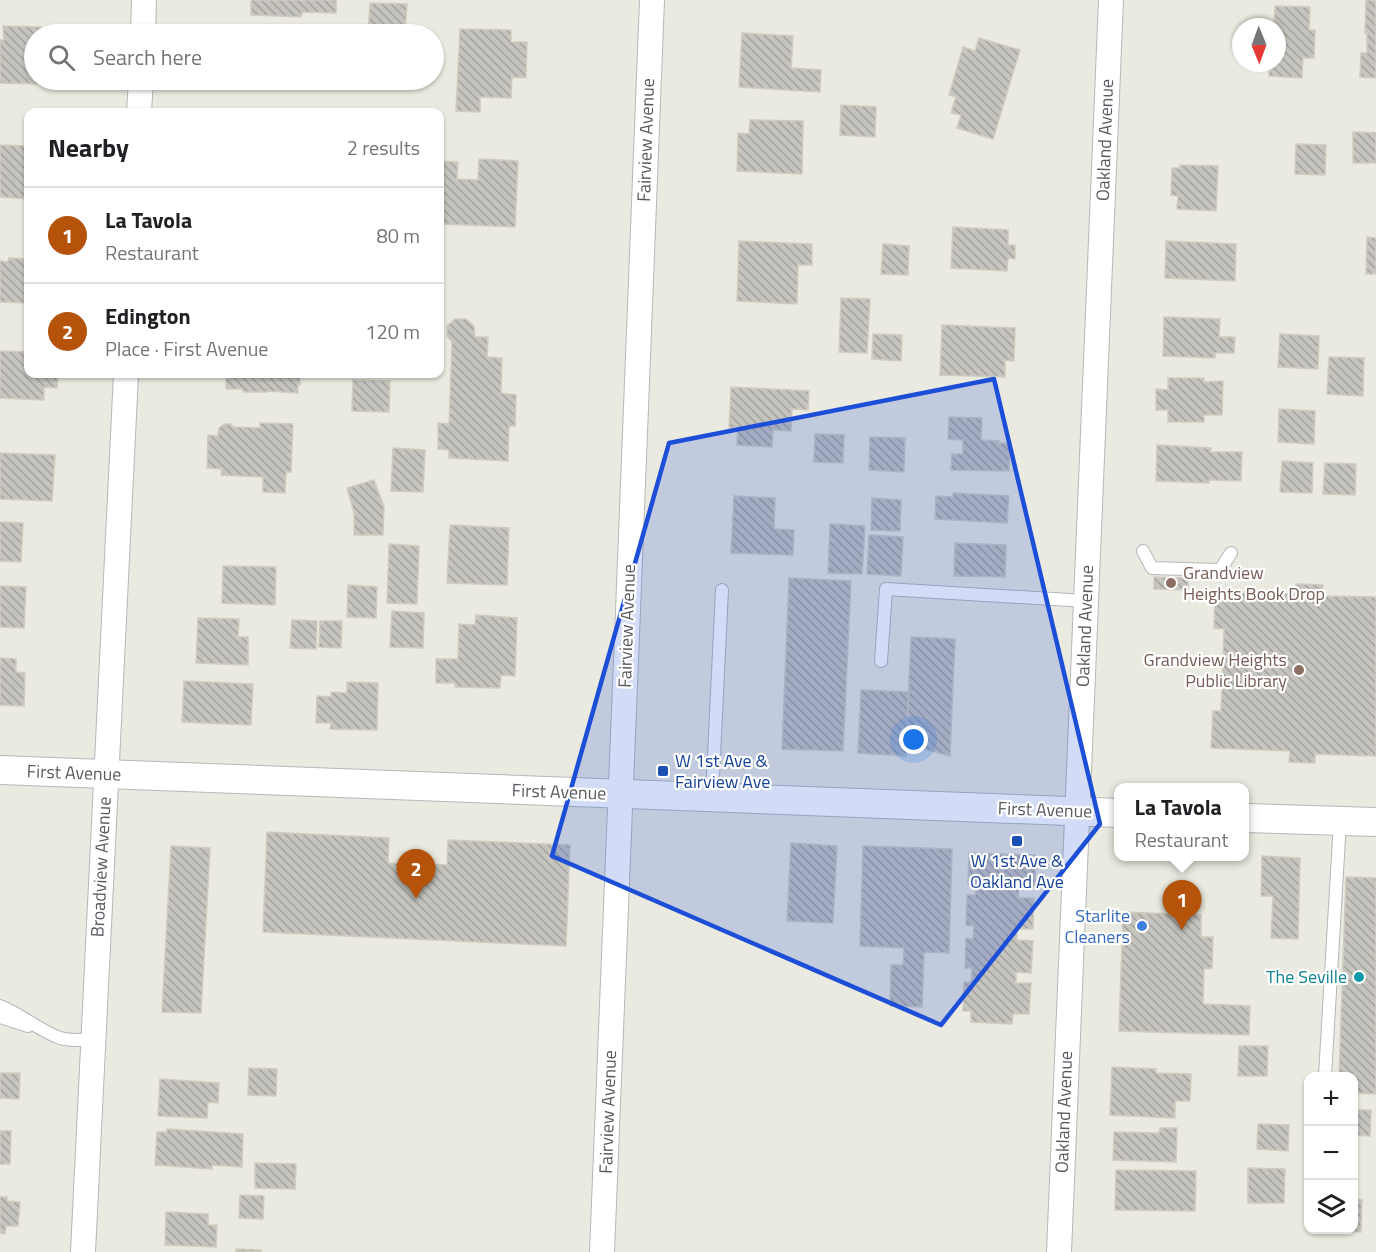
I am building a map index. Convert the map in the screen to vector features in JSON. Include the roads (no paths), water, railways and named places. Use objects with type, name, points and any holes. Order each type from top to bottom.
[{"type":"street","points":[[143,24],[144,0]]},
{"type":"street","name":"Fairview Avenue","points":[[602,1252],[652,0]]},
{"type":"street","name":"Oakland Avenue","points":[[1059,1252],[1111,0]]},
{"type":"street","points":[[139,108],[140,90]]},
{"type":"street","name":"Broadview Avenue","points":[[83,1252],[126,378]]},
{"type":"street","name":"First Avenue","points":[[0,770],[1114,813]]},
{"type":"street","points":[[1249,818],[1376,822]]},
{"type":"lane","points":[[1143,551],[1152,568],[1220,570],[1231,554]]},
{"type":"lane","points":[[881,661],[886,589],[1086,601]]},
{"type":"lane","points":[[712,797],[722,590]]},
{"type":"lane","points":[[1325,1072],[1340,821]]},
{"type":"lane","points":[[0,1006],[9,1009],[39,1029]]},
{"type":"lane","points":[[0,1017],[62,1039],[93,1040]]},
{"type":"place","name":"Grandview Heights Book Drop","points":[[1171,583]]},
{"type":"place","name":"Grandview Heights Public Library","points":[[1299,670]]},
{"type":"place","name":"W 1st Ave & Fairview Ave","points":[[663,771]]},
{"type":"place","name":"W 1st Ave & Oakland Ave","points":[[1017,841]]},
{"type":"place","name":"Edington","points":[[416,899]]},
{"type":"place","name":"Starlite Cleaners","points":[[1142,926]]},
{"type":"place","name":"La Tavola","points":[[1182,930]]},
{"type":"place","name":"The Seville","points":[[1359,977]]}]
